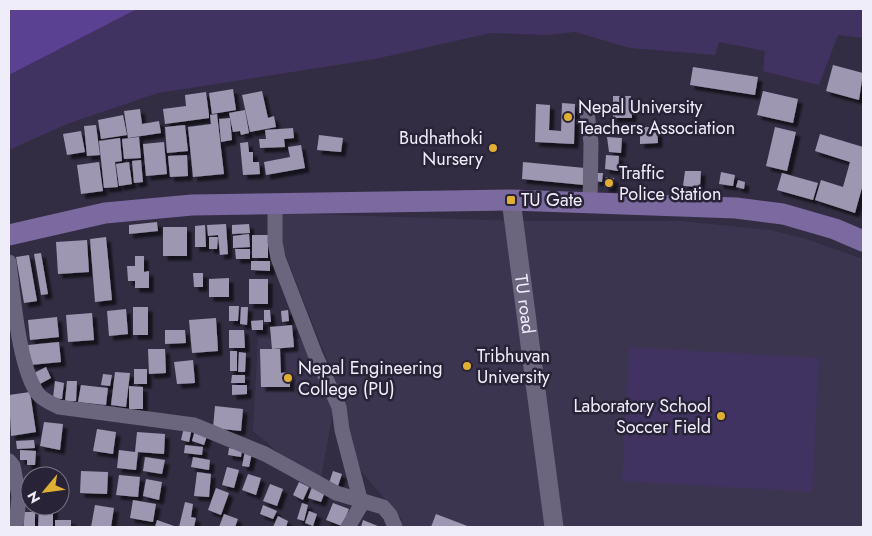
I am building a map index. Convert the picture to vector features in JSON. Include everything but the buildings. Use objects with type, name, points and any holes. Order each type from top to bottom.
[{"type":"main road","points":[[9,235],[105,213],[192,205],[275,202],[511,200],[736,208],[783,214],[834,229],[863,241]]},
{"type":"street","points":[[587,112],[592,143],[590,203]]},
{"type":"street","name":"TU road","points":[[511,200],[554,527]]},
{"type":"street","points":[[275,202],[275,242],[278,258],[315,354],[339,407],[344,437],[360,499],[360,507],[348,527]]},
{"type":"street","points":[[9,262],[19,339],[30,378],[39,396],[59,406],[194,425],[265,454],[336,493],[384,507],[395,527]]},
{"type":"street","points":[[9,461],[13,466],[19,496],[16,527]]},
{"type":"shaded area","points":[[9,9],[137,9],[9,75]]},
{"type":"shaded area","points":[[137,9],[863,9],[863,38],[838,35],[819,85],[763,71],[765,51],[719,42],[715,55],[630,48],[575,32],[546,35],[491,33],[375,59],[158,93],[67,124],[9,150],[9,75]]},
{"type":"shaded area","points":[[280,213],[515,221],[681,221],[770,230],[806,239],[863,259],[863,527],[400,527],[402,519],[362,472],[355,460],[340,392],[280,241]]},
{"type":"shaded area","name":"Nepal Engineering College (PU)","points":[[258,338],[302,339],[333,411],[321,478],[297,468],[253,431]]},
{"type":"shaded area","name":"Laboratory School Soccer Field","points":[[629,347],[819,358],[812,492],[622,481]]},
{"type":"place","name":"Nepal University Teachers Association","points":[[568,117]]},
{"type":"place","name":"Budhathoki Nursery","points":[[493,148]]},
{"type":"place","name":"Traffic Police Station","points":[[609,183]]},
{"type":"place","name":"TU Gate","points":[[511,200]]},
{"type":"place","name":"Tribhuvan University","points":[[467,366]]},
{"type":"place","name":"Nepal Engineering College (PU)","points":[[288,378]]},
{"type":"place","name":"Laboratory School Soccer Field","points":[[721,416]]}]
